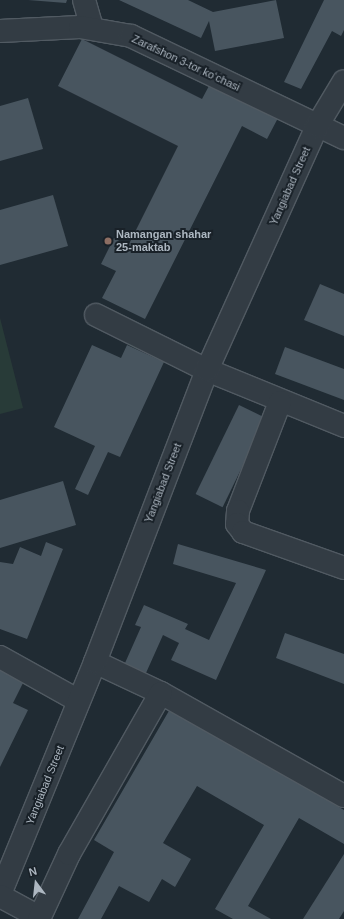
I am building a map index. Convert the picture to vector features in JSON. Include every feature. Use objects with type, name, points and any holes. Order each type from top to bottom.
[{"type":"street","points":[[84,0],[92,28]]},
{"type":"street","name":"Zarafshon 3-tor koʻchasi","points":[[0,31],[92,28],[131,36],[344,138]]},
{"type":"street","name":"Yangiabad Street","points":[[0,895],[95,662],[206,370],[317,126],[344,81]]},
{"type":"street","points":[[96,315],[206,370],[280,402],[344,426]]},
{"type":"street","points":[[280,402],[238,511],[237,524],[243,532],[344,568]]},
{"type":"street","points":[[0,658],[79,701]]},
{"type":"street","points":[[95,662],[161,693],[344,796]]},
{"type":"street","points":[[0,895],[39,918],[69,854],[161,693]]},
{"type":"green space","points":[[0,318],[23,408],[0,414]]},
{"type":"building","points":[[28,0],[67,0],[66,3]]},
{"type":"building","points":[[119,0],[188,0],[213,12],[276,0],[284,38],[215,51],[209,21],[201,38]]},
{"type":"building","points":[[324,0],[344,0],[344,30],[341,36],[332,31],[301,89],[284,82]]},
{"type":"building","points":[[82,39],[202,99],[210,84],[278,118],[267,139],[242,126],[145,319],[102,298],[116,271],[101,264],[114,238],[128,246],[178,146],[58,86]]},
{"type":"building","points":[[28,98],[43,149],[0,161],[0,106]]},
{"type":"building","points":[[53,195],[68,246],[0,265],[0,210]]},
{"type":"building","points":[[320,284],[344,294],[344,336],[304,320]]},
{"type":"building","points":[[92,345],[121,358],[127,345],[164,362],[120,457],[108,452],[88,495],[75,489],[95,446],[54,427]]},
{"type":"building","points":[[285,347],[344,369],[344,400],[275,374]]},
{"type":"building","points":[[239,405],[266,418],[223,507],[196,494]]},
{"type":"building","points":[[63,481],[76,525],[0,548],[0,500]]},
{"type":"building","points":[[46,542],[63,549],[27,639],[0,629],[0,562],[13,564],[20,547],[41,556]]},
{"type":"building","points":[[178,544],[266,570],[216,680],[171,660],[179,643],[163,635],[146,673],[125,663],[141,627],[135,625],[144,605],[188,624],[185,629],[209,640],[236,583],[173,564]]},
{"type":"building","points":[[285,633],[344,654],[344,684],[276,658]]},
{"type":"building","points":[[0,667],[25,679],[13,703],[28,710],[0,767]]},
{"type":"building","points":[[170,709],[344,810],[344,844],[299,818],[248,906],[271,919],[233,919],[215,909],[264,825],[197,786],[163,843],[191,859],[175,887],[162,879],[149,902],[119,886],[101,919],[78,919],[114,852],[94,840]]},
{"type":"building","points":[[344,854],[344,911],[339,919],[303,919]]},
{"type":"place","name":"Namangan shahar 25-maktab","points":[[108,241]]}]
